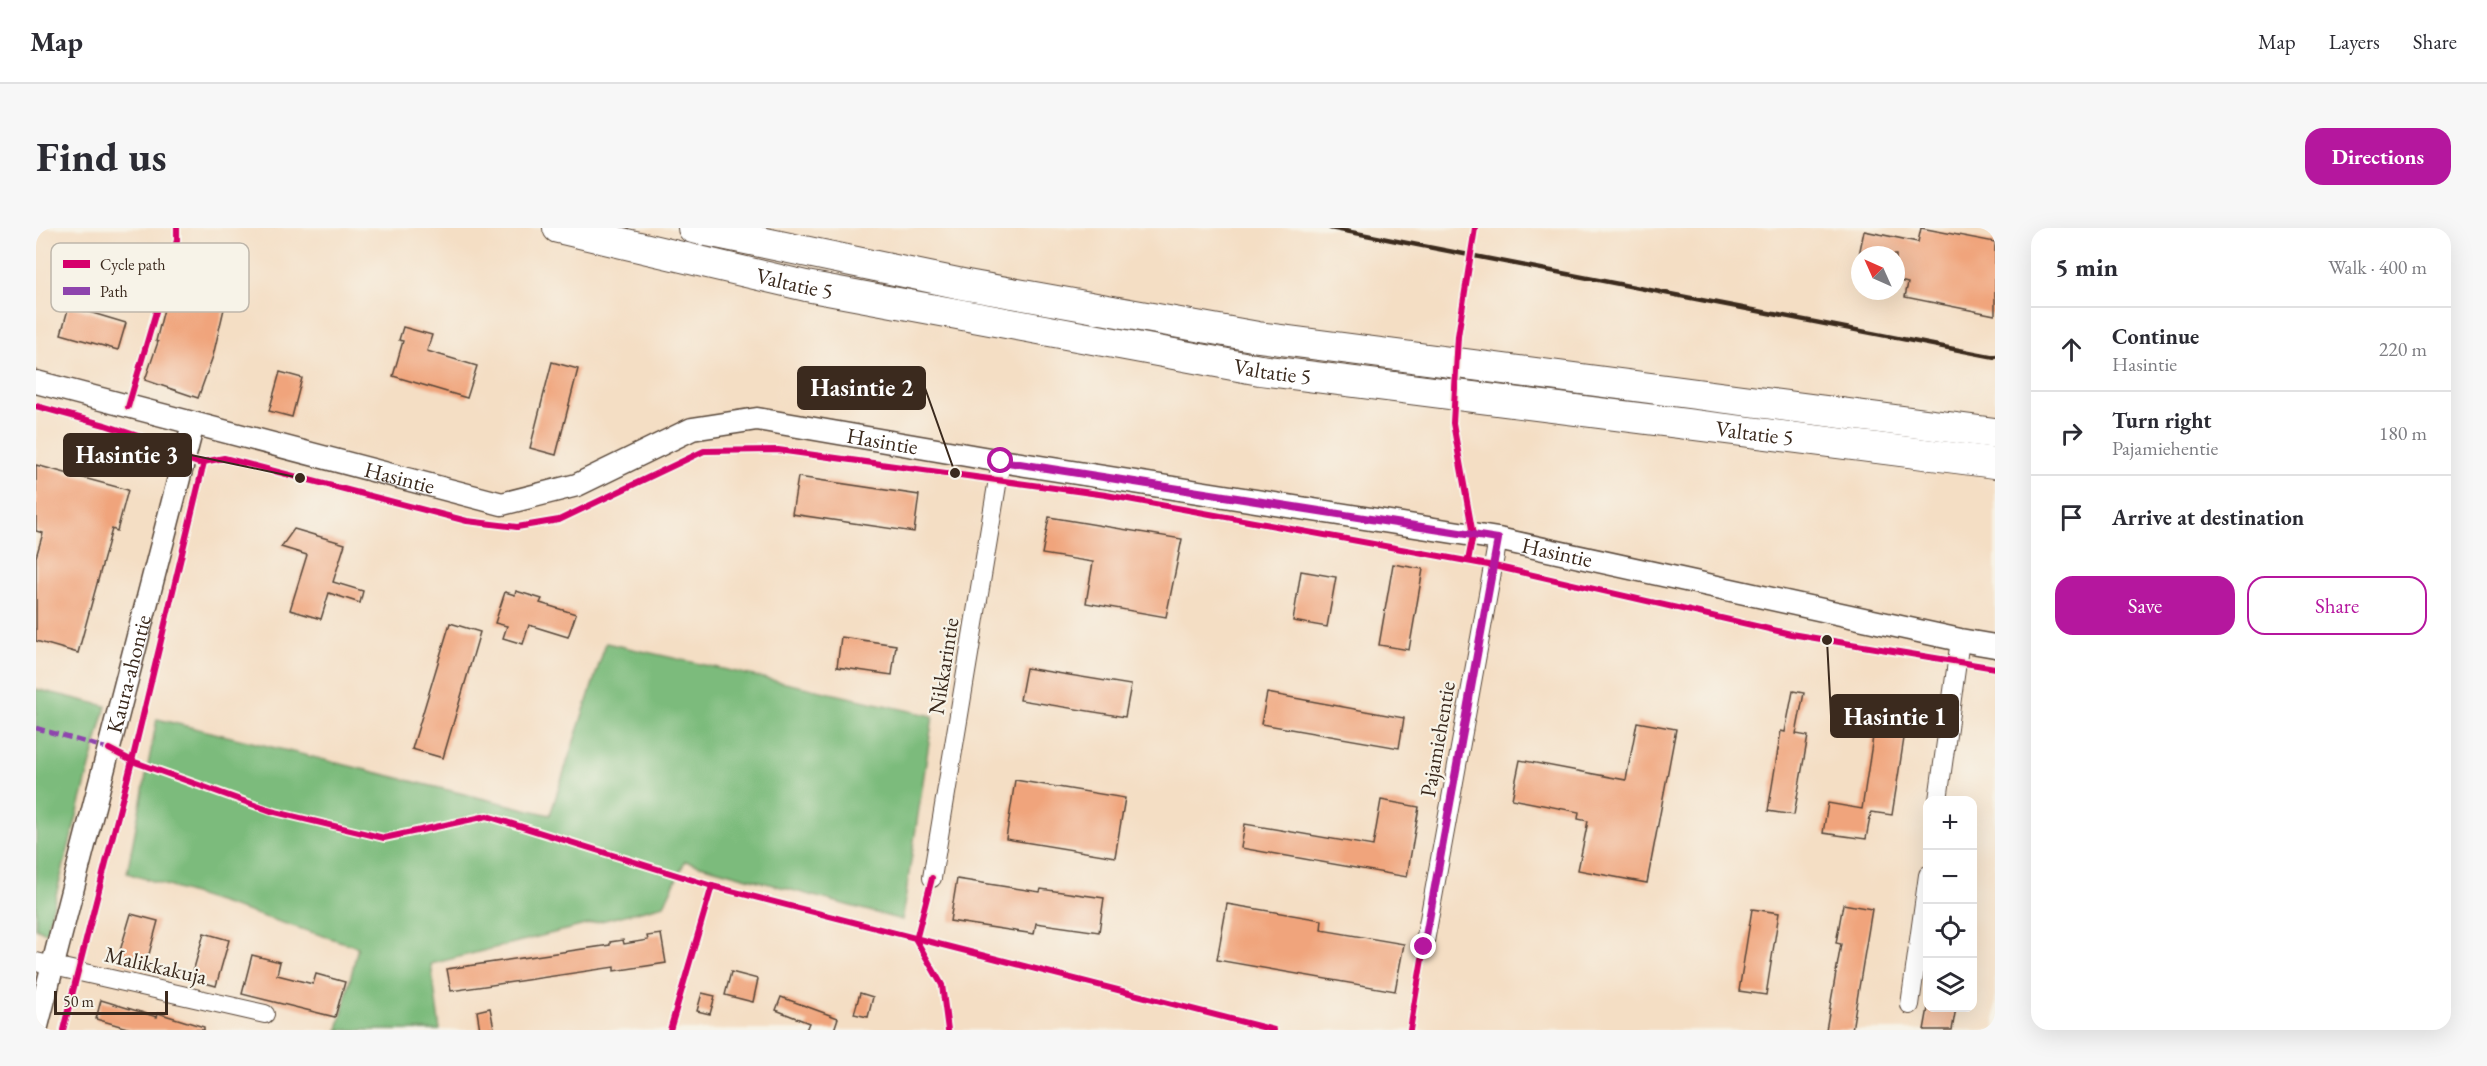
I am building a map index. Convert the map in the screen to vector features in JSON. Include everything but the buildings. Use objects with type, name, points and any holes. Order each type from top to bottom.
[{"type":"highway","name":"Valtatie 5","points":[[558,228],[806,286],[1260,370],[1990,463]]},
{"type":"highway","name":"Valtatie 5","points":[[693,228],[967,285],[1258,337],[1995,433]]},
{"type":"street","name":"Hasintie","points":[[36,382],[502,504],[577,485],[692,429],[758,419],[1001,461],[1498,539],[1995,646]]},
{"type":"street","name":"Kaura-ahontie","points":[[36,1030],[45,964],[193,424]]},
{"type":"street","name":"Nikkarintie","points":[[932,878],[1001,461]]},
{"type":"street","name":"Pajamiehentie","points":[[1424,947],[1498,539]]},
{"type":"street","points":[[1939,796],[1960,640]]},
{"type":"street","points":[[1910,1005],[1924,904]]},
{"type":"street","name":"Malikkakuja","points":[[45,964],[265,1014]]},
{"type":"green space","points":[[606,643],[933,716],[902,920],[685,861],[664,905],[431,964],[440,1030],[338,1030],[358,947],[127,873],[157,719],[550,815]]},
{"type":"green space","points":[[36,689],[106,706],[46,933],[36,928]]},
{"type":"railway","points":[[1330,228],[1995,357]]},
{"type":"marked path","points":[[36,728],[109,749]]},
{"type":"cycle path","points":[[176,243],[177,228]]},
{"type":"cycle path","points":[[1468,561],[1473,535],[1453,423],[1458,336],[1475,228]]},
{"type":"cycle path","points":[[128,407],[156,312]]},
{"type":"cycle path","points":[[36,406],[159,443],[184,458],[198,463],[224,458],[467,521],[517,527],[559,520],[704,451],[778,450],[1106,495],[1494,566],[1791,634],[1995,668]]},
{"type":"cycle path","points":[[63,1030],[132,761],[204,462]]},
{"type":"cycle path","points":[[109,749],[132,761],[271,811],[384,838],[487,816],[712,886],[1274,1030]]},
{"type":"cycle path","points":[[932,878],[916,940],[942,985],[948,1030]]},
{"type":"cycle path","points":[[670,1030],[712,886]]},
{"type":"cycle path","points":[[1410,1030],[1424,947]]},
{"type":"place","name":"Hasintie 2","points":[[955,473]]},
{"type":"place","name":"Hasintie 3","points":[[300,478]]},
{"type":"place","name":"Hasintie 1","points":[[1827,640]]},
{"type":"route","points":[[1001,461],[1498,539],[1424,947]]}]
